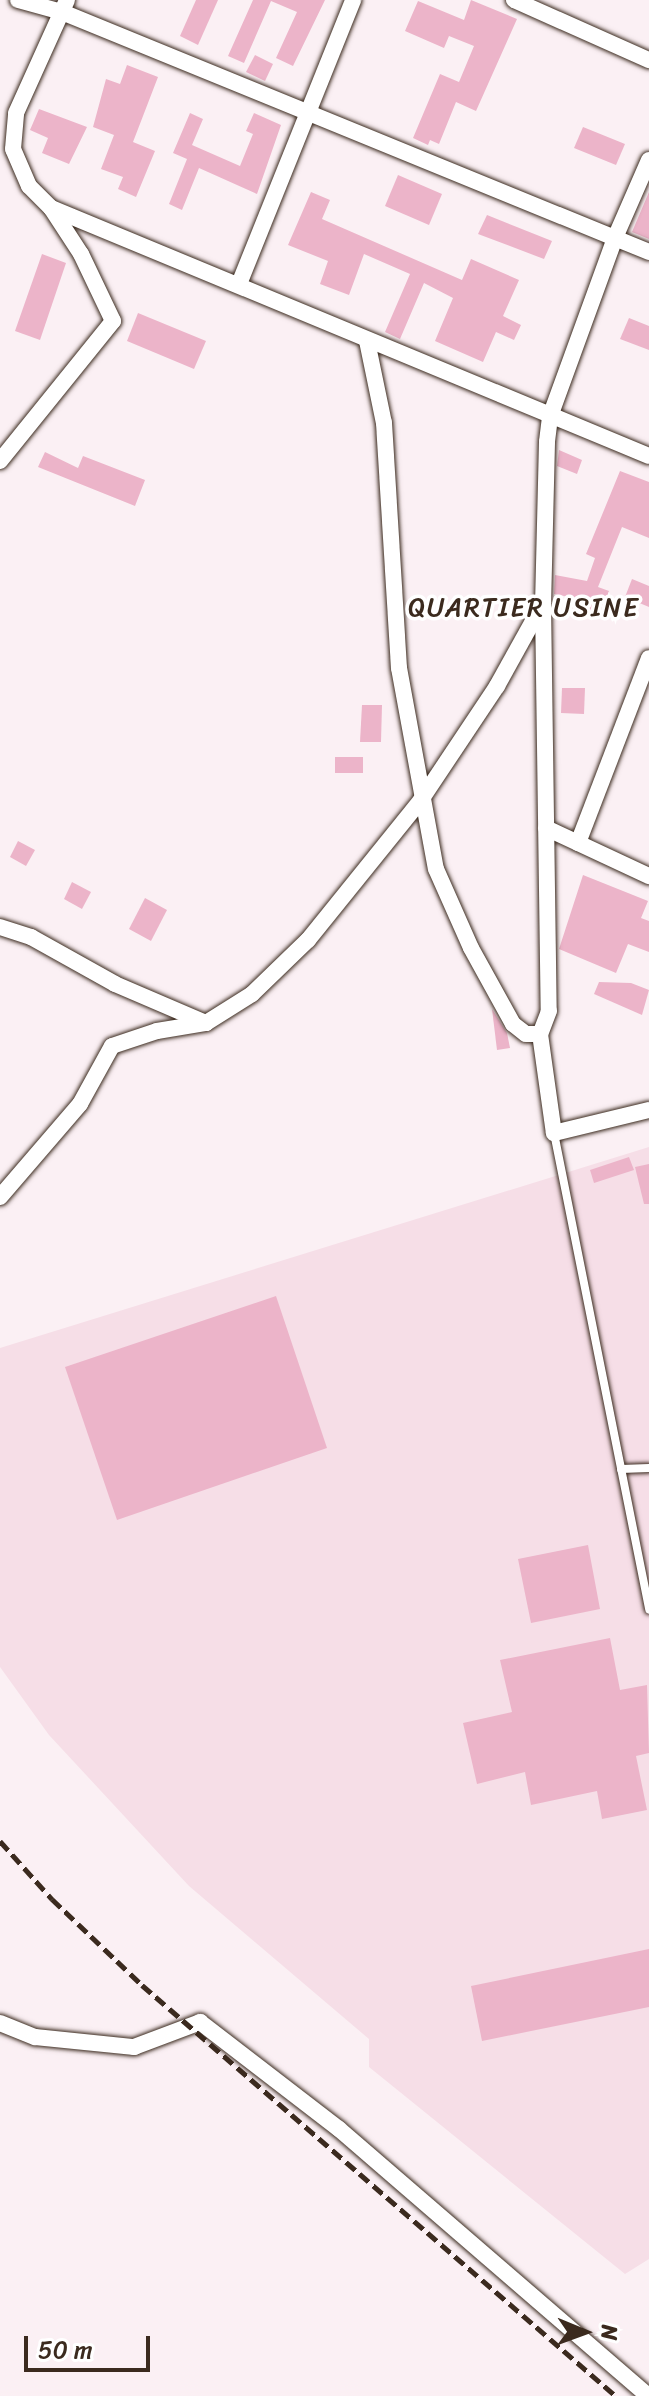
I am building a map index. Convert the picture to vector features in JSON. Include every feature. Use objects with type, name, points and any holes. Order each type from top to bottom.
[{"type":"street","points":[[18,0],[64,6],[306,113],[649,252]]},
{"type":"street","points":[[239,284],[353,0]]},
{"type":"street","points":[[514,0],[649,60]]},
{"type":"street","points":[[0,461],[113,321],[81,254],[51,208],[29,186],[13,149],[16,113],[64,6]]},
{"type":"street","points":[[649,160],[615,238],[550,417],[543,603],[549,1011],[540,1034],[554,1133],[649,1110]]},
{"type":"street","points":[[51,208],[649,456]]},
{"type":"street","points":[[367,341],[380,382],[399,668],[436,869],[471,948],[513,1024],[526,1034],[540,1034]]},
{"type":"street","points":[[0,1197],[80,1104],[112,1046],[157,1031],[206,1023],[252,994],[308,940],[421,800],[497,686],[543,603]]},
{"type":"street","points":[[578,843],[649,658]]},
{"type":"street","points":[[546,828],[649,876]]},
{"type":"street","points":[[0,927],[31,937],[101,978],[206,1023]]},
{"type":"street","points":[[0,2023],[35,2037],[134,2047],[200,2022],[339,2129],[648,2396]]},
{"type":"lane","points":[[554,1133],[649,1610]]},
{"type":"lane","points":[[621,1469],[649,1468]]},
{"type":"shaded area","points":[[649,1147],[649,2259],[625,2274],[369,2067],[369,2039],[189,1886],[49,1735],[0,1667],[0,1348]]},
{"type":"building","points":[[196,0],[218,0],[198,45],[180,36]]},
{"type":"building","points":[[253,0],[325,0],[293,66],[276,58],[297,12],[271,1],[244,63],[228,56]]},
{"type":"building","points":[[471,0],[517,19],[476,111],[456,102],[439,144],[430,140],[428,145],[413,138],[440,74],[459,82],[474,46],[449,36],[444,48],[405,31],[418,1],[464,20]]},
{"type":"building","points":[[255,55],[273,64],[265,81],[246,72]]},
{"type":"building","points":[[127,65],[158,77],[133,142],[155,151],[136,197],[118,189],[123,177],[101,169],[114,135],[93,127],[106,79],[120,84]]},
{"type":"building","points":[[39,109],[87,127],[69,164],[42,153],[48,138],[30,130]]},
{"type":"building","points":[[190,113],[203,119],[192,145],[240,166],[253,134],[246,131],[254,113],[281,125],[257,194],[199,168],[182,210],[169,204],[187,159],[173,153]]},
{"type":"building","points":[[583,127],[625,144],[616,165],[574,148]]},
{"type":"building","points":[[398,175],[442,194],[429,225],[385,206]]},
{"type":"building","points":[[311,192],[330,200],[322,219],[462,280],[471,259],[519,280],[503,316],[521,325],[514,340],[496,332],[483,362],[435,341],[453,298],[424,283],[400,339],[385,332],[410,274],[364,254],[349,295],[320,284],[328,261],[288,245]]},
{"type":"building","points":[[649,192],[649,239],[632,232]]},
{"type":"building","points":[[487,215],[552,241],[544,259],[478,234]]},
{"type":"building","points":[[42,254],[66,263],[40,340],[15,331]]},
{"type":"building","points":[[138,313],[206,341],[194,369],[127,341]]},
{"type":"building","points":[[629,318],[649,326],[649,350],[620,339]]},
{"type":"building","points":[[559,450],[582,460],[577,474],[557,466]]},
{"type":"building","points":[[45,452],[78,468],[83,456],[145,480],[135,506],[38,467]]},
{"type":"building","points":[[620,471],[649,482],[649,538],[622,527],[598,587],[609,591],[599,619],[565,607],[569,597],[554,594],[555,575],[587,581],[595,558],[586,554]]},
{"type":"building","points":[[632,579],[649,586],[649,607],[625,597]]},
{"type":"building","points":[[562,688],[585,688],[584,714],[561,713]]},
{"type":"building","points":[[362,705],[382,705],[381,742],[360,742]]},
{"type":"building","points":[[335,757],[363,757],[363,773],[335,773]]},
{"type":"building","points":[[18,841],[35,850],[26,866],[10,857]]},
{"type":"building","points":[[583,875],[648,901],[641,918],[649,921],[649,952],[628,944],[616,973],[559,949]]},
{"type":"building","points":[[72,882],[91,892],[82,909],[64,899]]},
{"type":"building","points":[[145,898],[167,910],[151,941],[129,929]]},
{"type":"building","points":[[599,982],[631,983],[649,990],[642,1015],[594,994]]},
{"type":"building","points":[[492,1009],[507,1033],[510,1048],[497,1050]]},
{"type":"building","points":[[629,1157],[634,1170],[594,1183],[590,1170]]},
{"type":"building","points":[[649,1164],[649,1204],[644,1204],[635,1167]]},
{"type":"building","points":[[276,1296],[327,1448],[117,1520],[65,1367]]},
{"type":"building","points":[[588,1545],[600,1609],[531,1623],[518,1559]]},
{"type":"building","points":[[610,1638],[620,1690],[647,1685],[649,1753],[636,1756],[647,1810],[602,1819],[597,1791],[531,1805],[525,1772],[477,1784],[463,1723],[512,1712],[500,1660]]},
{"type":"building","points":[[649,1949],[649,2007],[482,2041],[471,1986]]},
{"type":"railway","points":[[0,1841],[52,1899],[142,1985],[616,2396]]},
{"type":"district","name":"QUARTIER USINE","points":[[524,608]]}]
